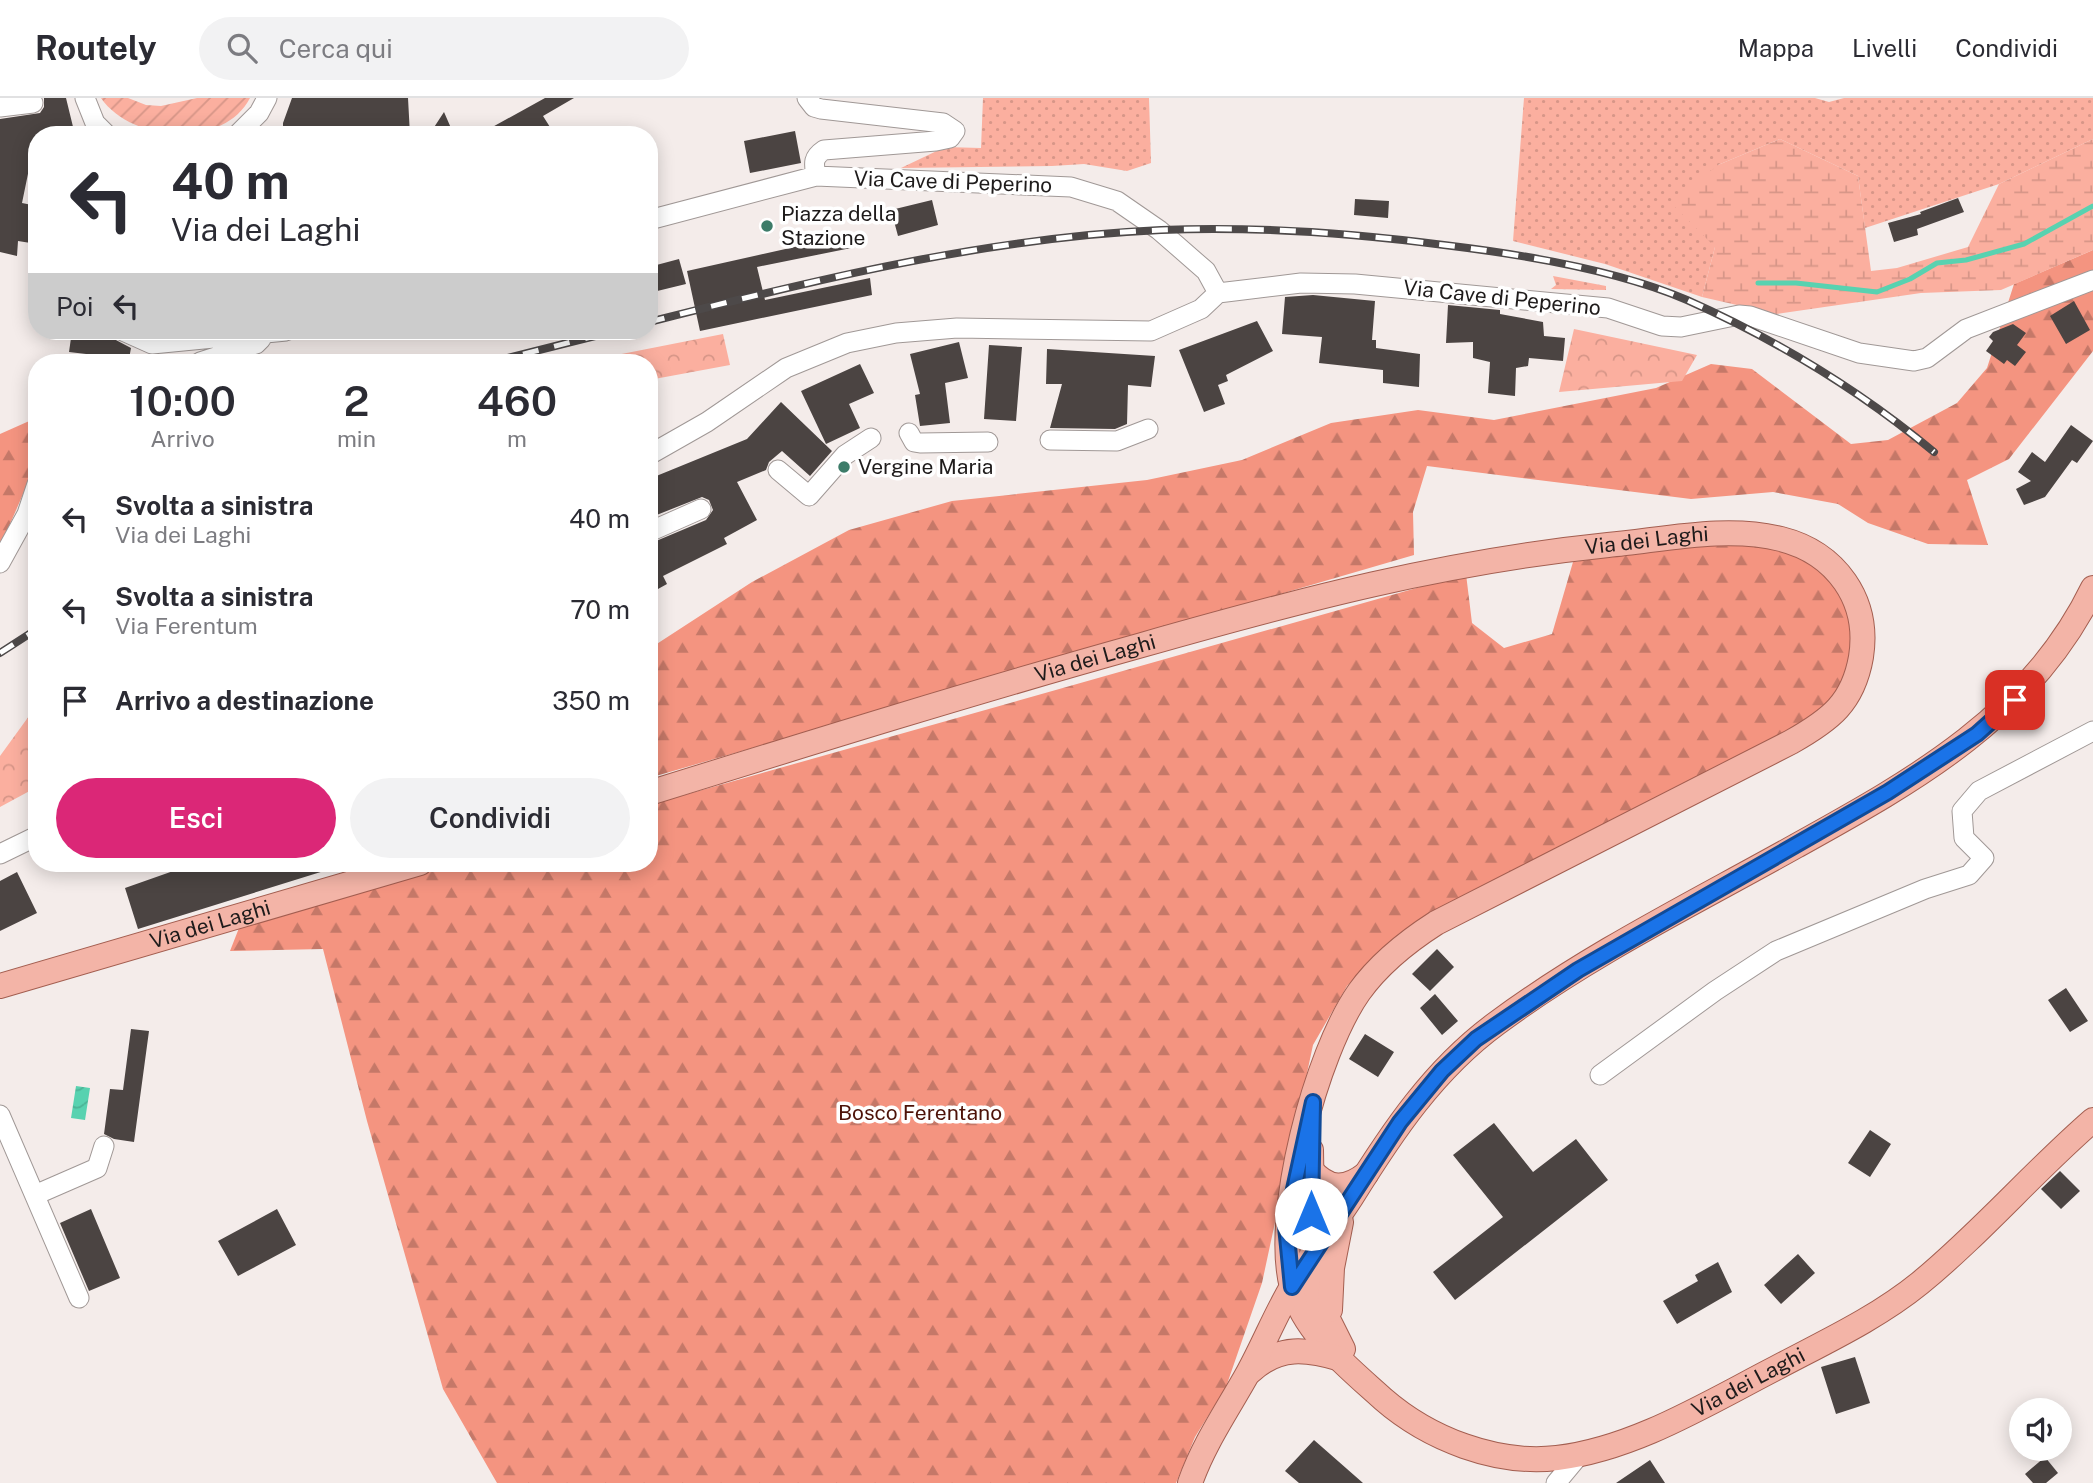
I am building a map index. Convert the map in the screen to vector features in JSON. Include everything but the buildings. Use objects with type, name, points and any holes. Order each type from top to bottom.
[{"type":"main road","name":"Via dei Laghi","points":[[658,790],[1041,673],[1322,594],[1448,567],[1555,551],[1742,534],[1793,543],[1816,553],[1836,570],[1856,597],[1864,630],[1856,680],[1850,694],[1835,712],[1791,742],[1479,899],[1423,931],[1379,970],[1354,999],[1332,1043],[1313,1102],[1286,1226],[1292,1287],[1310,1324],[1347,1365],[1402,1414],[1450,1440],[1487,1452],[1530,1459],[1581,1453],[1620,1441],[1710,1402],[1854,1327],[1900,1298],[1953,1255],[2048,1159],[2093,1120]]},
{"type":"main road","points":[[1190,1483],[1216,1427],[1248,1374],[1292,1287],[1400,1122],[1436,1077],[1500,1021],[1578,970],[1860,810],[1977,734],[2015,700],[2048,661],[2093,588]]},
{"type":"main road","name":"Via dei Laghi","points":[[0,986],[389,872]]},
{"type":"main road","name":"Via dei Laghi","points":[[1313,1102],[1311,1258],[1318,1299],[1347,1365]]},
{"type":"main road","points":[[1311,1170],[1326,1184],[1340,1187],[1366,1173]]},
{"type":"main road","points":[[1333,1328],[1330,1288],[1344,1209]]},
{"type":"main road","points":[[1248,1374],[1273,1287],[1286,1226]]},
{"type":"main road","points":[[1248,1374],[1269,1357],[1293,1350],[1347,1365]]},
{"type":"street","points":[[85,98],[98,126]]},
{"type":"street","points":[[246,126],[259,113],[267,98]]},
{"type":"street","points":[[807,98],[814,107],[821,109],[943,124],[951,126],[955,131],[950,138],[936,141],[824,150],[816,155],[816,176]]},
{"type":"street","points":[[0,107],[33,103]]},
{"type":"street","name":"Via Cave di Peperino","points":[[658,218],[816,176],[1046,185],[1095,192],[1117,201],[1159,230],[1206,271],[1218,293]]},
{"type":"street","name":"Via Cave di Peperino","points":[[658,450],[698,428],[786,369],[855,341],[896,333],[957,328],[1151,331],[1201,309],[1218,293],[1283,285],[1356,284],[1601,307],[1662,327],[1681,327],[1750,316],[1859,353],[1906,361],[1927,358],[1966,329],[2093,280]]},
{"type":"street","points":[[138,340],[152,344],[193,340]]},
{"type":"street","points":[[225,354],[256,344],[260,340]]},
{"type":"street","points":[[1050,440],[1117,441],[1148,429]]},
{"type":"street","points":[[909,433],[914,442],[920,443],[988,442]]},
{"type":"street","points":[[778,470],[809,496],[845,455],[872,438]]},
{"type":"street","points":[[658,529],[701,509]]},
{"type":"street","points":[[0,563],[28,511]]},
{"type":"street","points":[[1600,1075],[1714,991],[1776,951],[1925,889],[1969,874],[1984,858],[1964,838],[1962,811],[1979,791],[2093,732]]},
{"type":"street","points":[[0,855],[28,841]]},
{"type":"street","points":[[0,1115],[79,1298]]},
{"type":"street","points":[[34,1195],[97,1168],[104,1146]]},
{"type":"street","points":[[1556,1483],[1581,1453]]},
{"type":"green space","points":[[101,98],[128,98],[146,105],[161,106],[197,98],[250,98],[237,115],[220,126],[139,126],[115,113]]},
{"type":"green space","points":[[983,98],[1149,98],[1151,163],[1127,171],[1084,164],[901,168],[945,147],[981,148]]},
{"type":"green space","points":[[1524,98],[1815,98],[1829,102],[1844,98],[2093,98],[2093,139],[1999,184],[1865,228],[1858,176],[1780,139],[1718,165],[1715,247],[1702,297],[1605,264],[1513,241]]},
{"type":"green space","points":[[1780,139],[1858,176],[1871,271],[1897,268],[1968,247],[1999,184],[2093,139],[2093,250],[2001,290],[1921,293],[1776,314],[1702,297],[1715,247],[1670,202],[1718,165]]},
{"type":"green space","points":[[2093,250],[2093,351],[2009,459],[1967,480],[1988,545],[1928,544],[1868,523],[1838,504],[1773,492],[1691,499],[1427,466],[1413,512],[1414,555],[658,775],[658,643],[752,582],[849,530],[952,501],[1147,480],[1242,460],[1331,423],[1418,410],[1494,420],[1656,388],[1711,364],[1752,369],[1851,444],[1888,440],[1957,403],[1987,368],[2014,284]]},
{"type":"green space","points":[[1553,276],[1606,286],[1606,290],[1551,289],[1556,285]]},
{"type":"green space","points":[[1574,329],[1697,355],[1682,381],[1559,392]]},
{"type":"green space","points":[[723,334],[730,365],[658,378],[658,354],[622,354]]},
{"type":"green space","points":[[28,422],[28,483],[0,547],[0,434]]},
{"type":"green space","name":"Bosco Ferentano","points":[[1724,541],[1765,544],[1811,558],[1844,597],[1857,621],[1852,672],[1835,704],[1798,730],[1400,933],[1347,986],[1313,1045],[1262,1283],[1226,1387],[1195,1437],[1176,1483],[497,1483],[443,1389],[367,1121],[323,949],[230,951],[239,928],[317,899],[414,872],[658,872],[658,802],[1466,574],[1472,623],[1504,648],[1552,634],[1573,562]]},
{"type":"green space","points":[[28,717],[28,792],[0,807],[0,756]]},
{"type":"water","points":[[76,1086],[90,1088],[85,1120],[71,1118]]},
{"type":"waterway","points":[[1758,283],[1796,283],[1877,292],[1910,279],[1937,263],[1966,260],[2024,244],[2093,206]]},
{"type":"railway","points":[[658,320],[839,276],[1032,241],[1097,234],[1197,229],[1268,230],[1373,237],[1536,258],[1660,289],[1720,315],[1816,367],[1876,407],[1934,452]]},
{"type":"railway","points":[[524,354],[579,340]]},
{"type":"railway","points":[[0,653],[28,635]]},
{"type":"place","name":"Piazza della Stazione","points":[[767,226]]},
{"type":"place","name":"Vergine Maria","points":[[844,467]]},
{"type":"route","points":[[1311,1214],[1313,1102],[1286,1226],[1292,1287],[1400,1122],[1442,1071],[1476,1039],[1578,970],[1888,792],[1977,734],[2015,700]]}]
